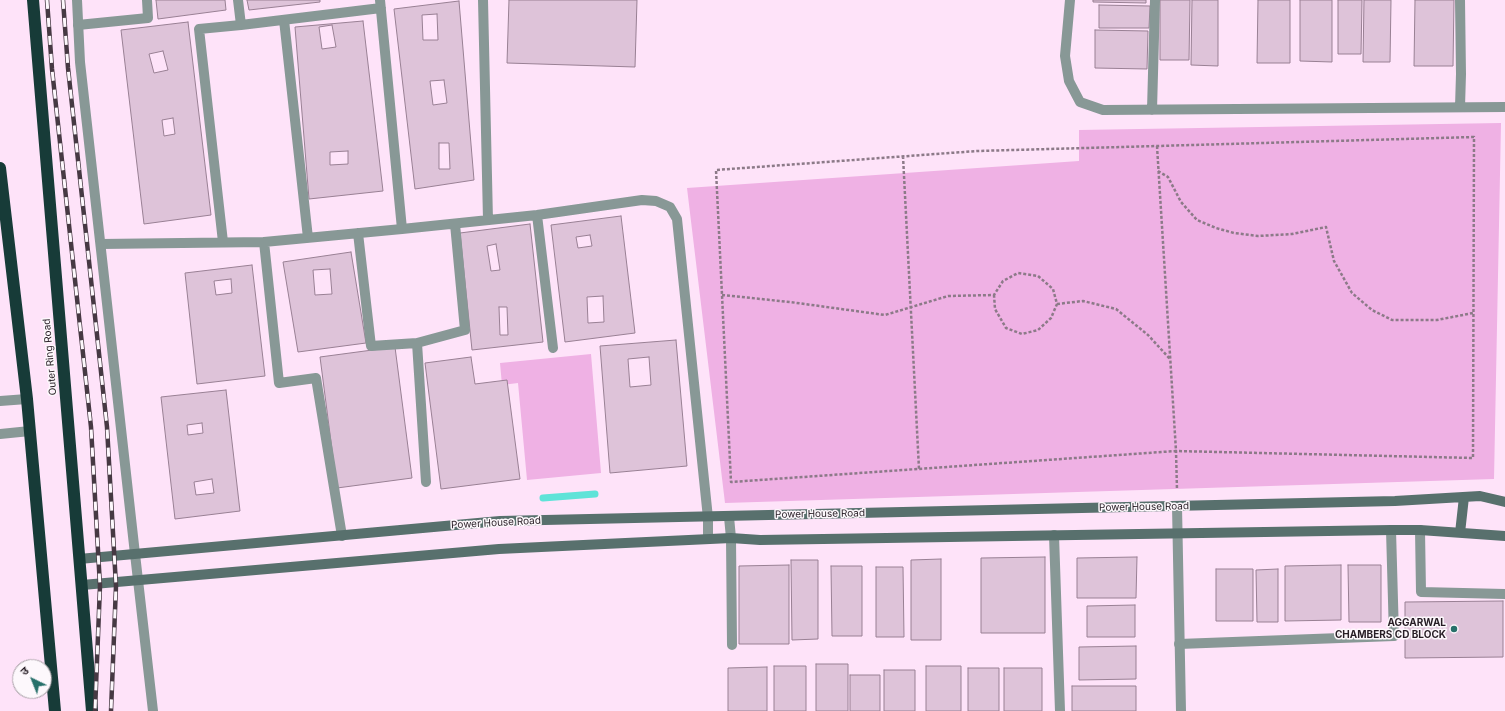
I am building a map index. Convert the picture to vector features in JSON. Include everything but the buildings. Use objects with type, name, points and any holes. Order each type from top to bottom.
[{"type":"highway","name":"Outer Ring Road","points":[[33,0],[92,711]]},
{"type":"highway","points":[[0,168],[27,399],[55,711]]},
{"type":"street","points":[[77,0],[80,62],[153,711]]},
{"type":"street","points":[[78,25],[148,18],[147,0]]},
{"type":"street","points":[[238,0],[241,25]]},
{"type":"street","points":[[483,0],[488,220]]},
{"type":"street","points":[[1070,0],[1065,56],[1069,81],[1080,102],[1103,110],[1505,107]]},
{"type":"street","points":[[1152,110],[1155,0]]},
{"type":"street","points":[[1460,0],[1460,108]]},
{"type":"street","points":[[223,242],[200,29],[284,20],[380,4],[402,229]]},
{"type":"street","points":[[284,20],[308,238]]},
{"type":"street","points":[[101,244],[264,242],[537,215],[642,200],[656,200],[670,206],[677,219],[708,518],[708,539]]},
{"type":"street","points":[[537,215],[553,348]]},
{"type":"street","points":[[358,233],[372,346],[417,343],[465,330],[455,224]]},
{"type":"street","points":[[264,242],[279,383],[316,378],[342,536]]},
{"type":"street","points":[[417,343],[426,482]]},
{"type":"street","points":[[0,401],[27,399]]},
{"type":"street","points":[[0,434],[30,431]]},
{"type":"street","name":"Power House Road","points":[[79,559],[500,521],[708,518],[1396,502],[1480,496],[1505,502]]},
{"type":"street","points":[[1460,533],[1464,497]]},
{"type":"street","points":[[1177,506],[1180,711]]},
{"type":"street","points":[[729,517],[731,538],[732,645]]},
{"type":"street","points":[[82,585],[499,549],[731,538],[760,540],[1391,530],[1420,530],[1505,536]]},
{"type":"street","points":[[1180,644],[1394,636],[1391,530]]},
{"type":"street","points":[[1420,530],[1421,592],[1505,594]]},
{"type":"street","points":[[1054,535],[1060,711]]},
{"type":"path","points":[[1474,137],[1473,458],[1176,451],[731,482],[716,170],[977,151],[1157,146],[1474,137]]},
{"type":"path","points":[[1157,146],[1176,451],[1177,506]]},
{"type":"path","points":[[903,156],[919,469]]},
{"type":"path","points":[[1158,171],[1168,177],[1182,202],[1197,220],[1216,228],[1234,233],[1258,236],[1292,234],[1326,227],[1334,261],[1352,293],[1372,310],[1392,320],[1438,320],[1473,313]]},
{"type":"path","points":[[1018,273],[1038,276],[1053,289],[1057,304],[1051,318],[1038,330],[1022,334],[1006,328],[995,309],[994,295],[1003,281],[1018,273]]},
{"type":"path","points":[[722,295],[790,302],[885,315],[948,296],[994,295]]},
{"type":"path","points":[[1057,304],[1083,301],[1116,309],[1148,335],[1170,359]]},
{"type":"shaded area","points":[[1501,123],[1494,479],[725,503],[687,188],[1079,161],[1079,130]]},
{"type":"shaded area","points":[[591,354],[601,473],[527,480],[518,383],[502,385],[500,363]]},
{"type":"waterway","points":[[543,498],[595,494]]},
{"type":"railway","points":[[47,0],[52,69],[91,427],[100,586],[95,711]]},
{"type":"railway","points":[[63,0],[68,68],[107,427],[116,586],[111,711]]},
{"type":"place","name":"AGGARWAL CHAMBERS CD BLOCK","points":[[1454,629]]}]
